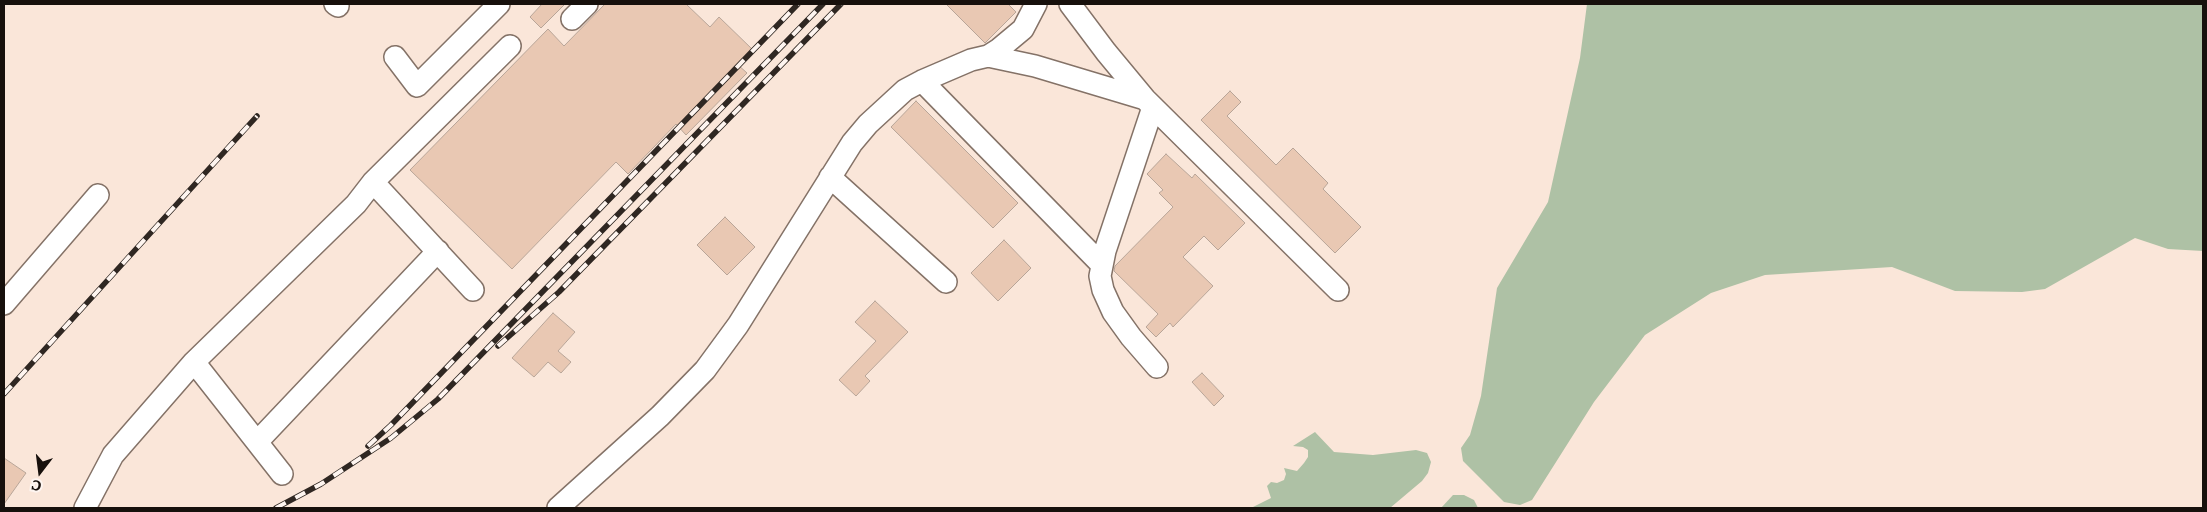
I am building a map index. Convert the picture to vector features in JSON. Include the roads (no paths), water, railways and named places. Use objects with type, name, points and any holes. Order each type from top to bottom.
[{"type":"lane","points":[[395,57],[417,86],[499,4]]},
{"type":"lane","points":[[572,19],[587,4]]},
{"type":"lane","points":[[558,508],[654,422],[705,370],[738,325],[852,143],[868,124],[905,90],[971,60],[988,56],[1023,28],[1036,4]]},
{"type":"lane","points":[[1070,4],[1106,52],[1149,103],[1338,290]]},
{"type":"lane","points":[[85,508],[114,455],[194,362],[356,204],[373,182],[510,46]]},
{"type":"lane","points":[[988,56],[1064,74],[1149,103]]},
{"type":"lane","points":[[922,81],[1102,265]]},
{"type":"lane","points":[[1149,103],[1100,276],[1107,301],[1131,337],[1157,367]]},
{"type":"lane","points":[[830,177],[946,282]]},
{"type":"lane","points":[[373,182],[473,290]]},
{"type":"lane","points":[[4,304],[98,195]]},
{"type":"lane","points":[[257,442],[438,252]]},
{"type":"lane","points":[[194,362],[282,474]]},
{"type":"railway","points":[[368,446],[391,425],[798,4]]},
{"type":"railway","points":[[276,508],[321,484],[391,438],[438,399],[823,4]]},
{"type":"railway","points":[[498,346],[559,292],[841,4]]},
{"type":"railway","points":[[4,394],[257,116]]}]
